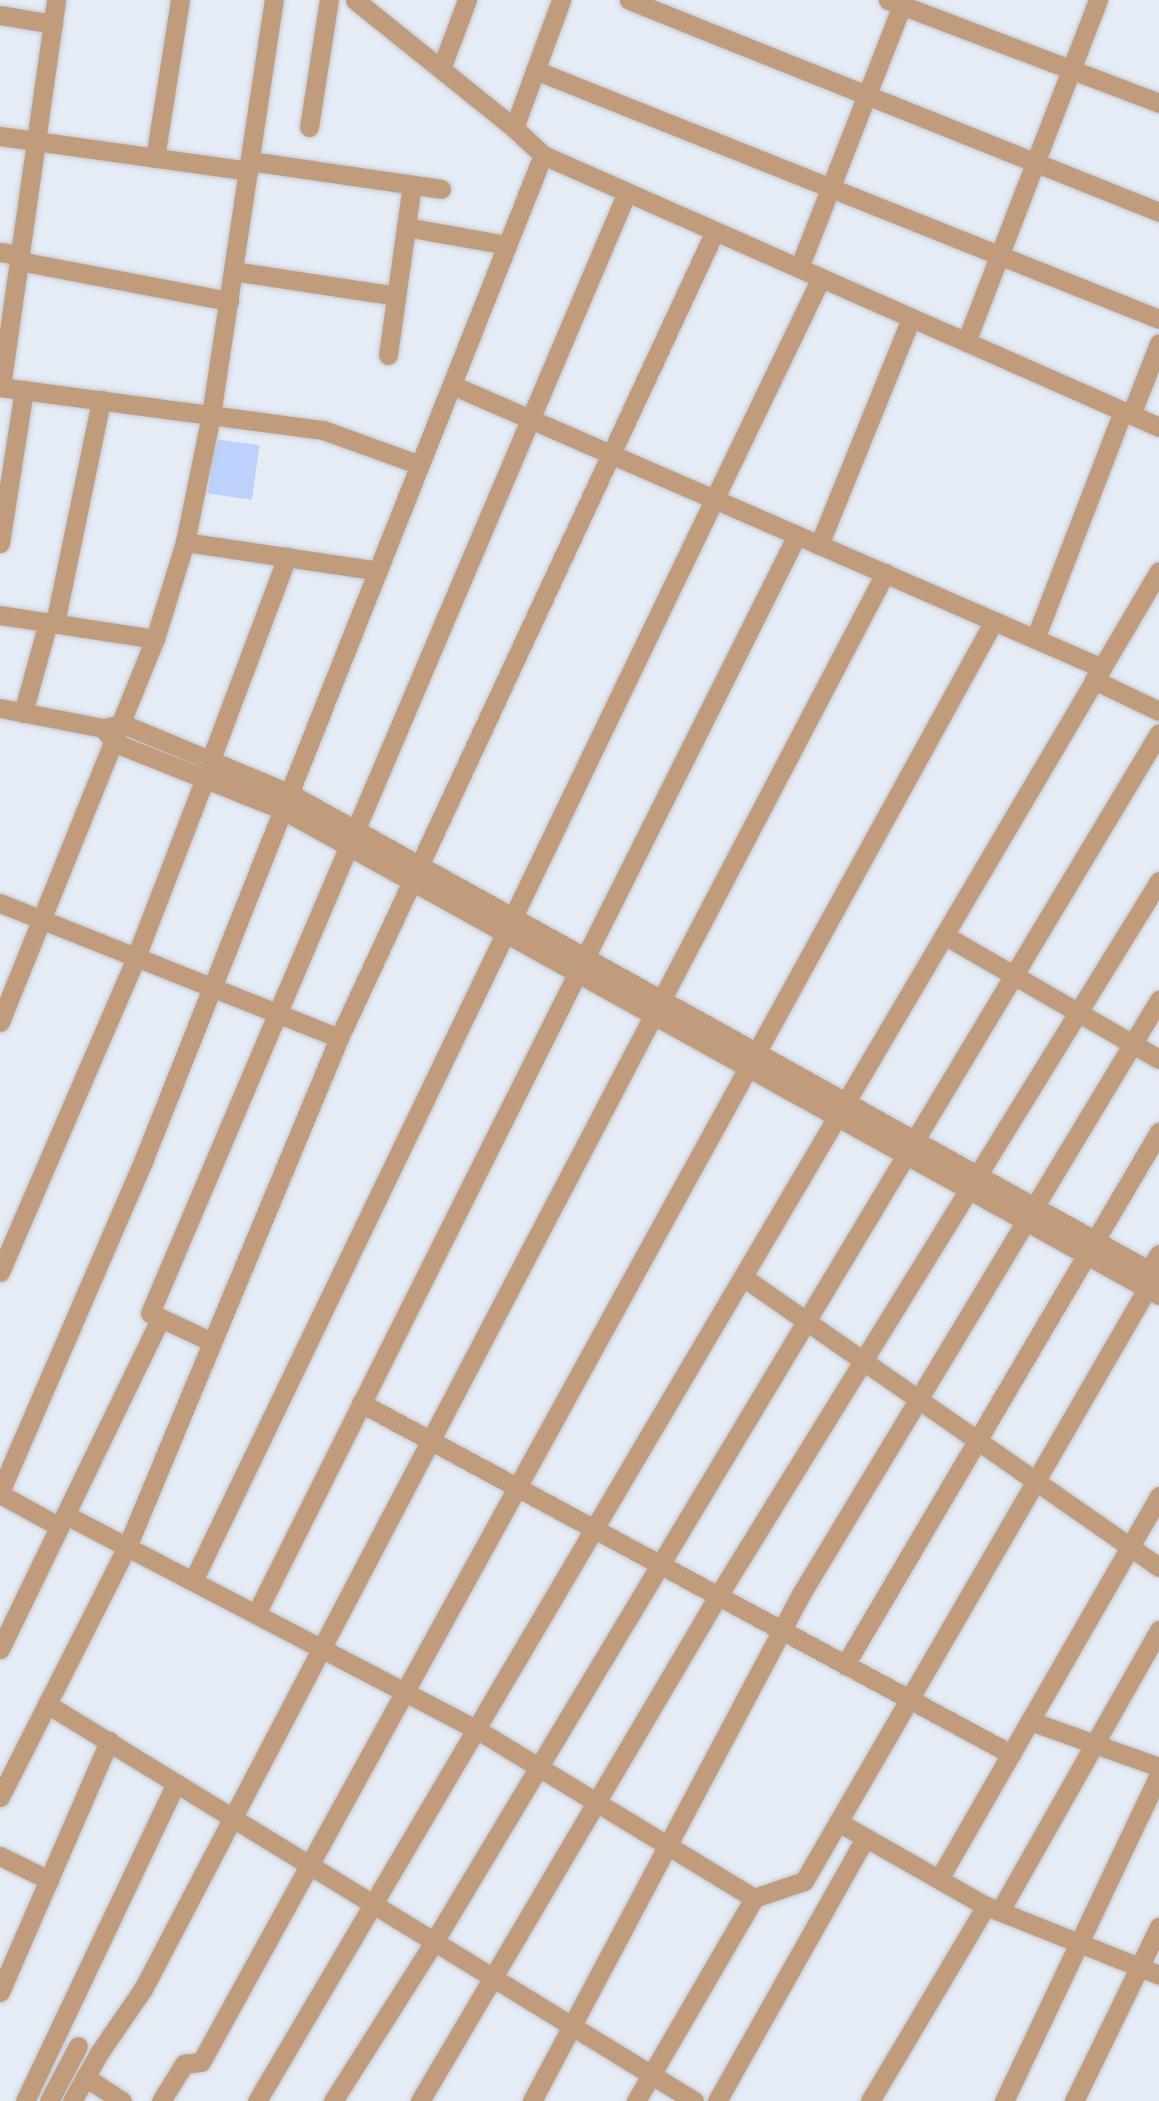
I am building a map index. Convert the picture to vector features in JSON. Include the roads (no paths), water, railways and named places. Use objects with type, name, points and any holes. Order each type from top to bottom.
[{"type":"street","points":[[56,0],[1,387],[323,430],[420,466]]},
{"type":"street","points":[[155,158],[180,0]]},
{"type":"street","points":[[0,1022],[109,736],[122,724],[155,639],[185,541],[211,415],[274,0]]},
{"type":"street","points":[[309,127],[329,0]]},
{"type":"street","points":[[441,69],[467,0]]},
{"type":"street","points":[[514,128],[561,0]]},
{"type":"street","points":[[966,342],[1098,0]]},
{"type":"street","points":[[362,2],[543,155],[1159,427]]},
{"type":"street","points":[[640,2],[1159,212]]},
{"type":"street","points":[[799,268],[867,95],[898,2],[1159,103]]},
{"type":"street","points":[[0,15],[53,24]]},
{"type":"street","points":[[535,70],[1159,319]]},
{"type":"street","points":[[0,136],[155,158],[249,166],[441,189]]},
{"type":"street","points":[[543,155],[144,1159],[0,1493],[127,1547],[476,1729],[754,1898]]},
{"type":"street","points":[[388,355],[412,185]]},
{"type":"street","points":[[212,1342],[150,1313],[627,192]]},
{"type":"street","points":[[406,228],[507,245]]},
{"type":"street","points":[[0,1797],[127,1547],[339,1038],[715,231]]},
{"type":"street","points":[[0,252],[229,301]]},
{"type":"street","points":[[233,271],[396,296]]},
{"type":"street","points":[[193,1581],[821,278]]},
{"type":"street","points":[[820,545],[911,318]]},
{"type":"street","points":[[1035,639],[1127,413],[1159,343]]},
{"type":"street","points":[[452,385],[1035,639],[1159,711]]},
{"type":"street","points":[[0,542],[3,506],[24,390]]},
{"type":"street","points":[[23,713],[51,623],[100,401]]},
{"type":"street","points":[[256,1614],[797,535]]},
{"type":"street","points":[[185,541],[377,571]]},
{"type":"street","points":[[0,1272],[136,957],[287,557]]},
{"type":"street","points":[[257,2101],[1159,571]]},
{"type":"street","points":[[72,2101],[144,1989],[885,573]]},
{"type":"street","points":[[0,615],[155,639]]},
{"type":"street","points":[[161,2101],[184,2064],[201,2062],[995,621]]},
{"type":"street","points":[[0,708],[109,736],[208,768]]},
{"type":"street","points":[[122,724],[208,768],[286,801],[1030,1214],[1091,1247],[1155,1276],[804,1881],[754,1898],[636,2101]]},
{"type":"street","points":[[333,2101],[435,1940],[1159,733]]},
{"type":"street","points":[[420,2101],[718,1596],[1159,881]]},
{"type":"street","points":[[0,902],[339,1038]]},
{"type":"street","points":[[944,935],[1159,1059]]},
{"type":"street","points":[[532,2101],[782,1630],[1159,1000]]},
{"type":"street","points":[[845,1665],[1159,1132]]},
{"type":"street","points":[[743,1277],[1159,1567]]},
{"type":"street","points":[[0,1649],[161,1318]]},
{"type":"street","points":[[361,1403],[1011,1754]]},
{"type":"street","points":[[939,1879],[1159,1496]]},
{"type":"street","points":[[870,2101],[1094,1744],[1159,1630]]},
{"type":"street","points":[[47,1704],[694,2101]]},
{"type":"street","points":[[1030,1721],[1159,1767]]},
{"type":"street","points":[[0,1992],[109,1741]]},
{"type":"street","points":[[1004,2101],[1159,1775]]},
{"type":"street","points":[[25,2101],[177,1783]]},
{"type":"street","points":[[838,1822],[993,1908],[1159,1975]]},
{"type":"street","points":[[717,2101],[865,1838]]},
{"type":"street","points":[[0,1856],[49,1880]]},
{"type":"street","points":[[1074,2101],[1159,1927]]},
{"type":"street","points":[[49,2101],[78,2046]]},
{"type":"street","points":[[85,2077],[122,2101]]}]
